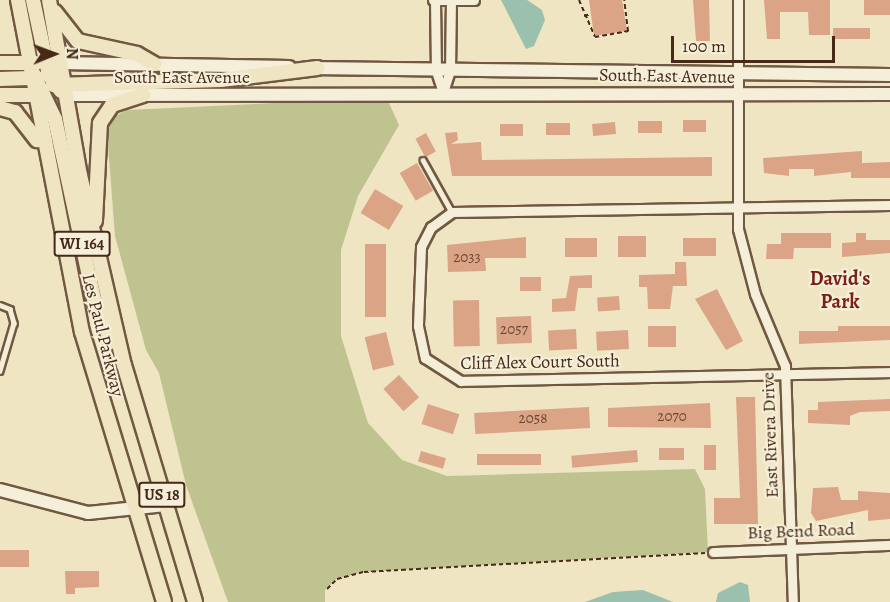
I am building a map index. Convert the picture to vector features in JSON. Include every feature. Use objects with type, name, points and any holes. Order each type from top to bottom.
[{"type":"main road","name":"Les Paul Parkway","points":[[18,0],[27,63],[48,82],[94,235],[130,388],[195,602]]},
{"type":"main road","points":[[33,0],[48,82]]},
{"type":"main road","name":"Les Paul Parkway","points":[[49,0],[46,160],[82,332],[132,510],[164,602]]},
{"type":"main road","points":[[49,0],[78,41],[137,54],[154,64]]},
{"type":"main road","points":[[0,63],[27,63],[48,82]]},
{"type":"main road","name":"South East Avenue","points":[[48,82],[154,64],[436,71],[890,75]]},
{"type":"main road","points":[[0,79],[48,82],[221,80],[317,68]]},
{"type":"main road","points":[[0,95],[48,82]]},
{"type":"main road","name":"South East Avenue","points":[[48,82],[143,95],[443,92],[890,94]]},
{"type":"main road","name":"WI 164","points":[[48,82],[94,299],[130,388]]},
{"type":"main road","points":[[94,235],[100,123],[112,105],[143,95]]},
{"type":"main road","points":[[0,108],[24,119],[46,160]]},
{"type":"main road","points":[[0,490],[76,511],[132,510],[166,505]]},
{"type":"street","points":[[443,92],[436,71],[434,0],[474,0]]},
{"type":"street","name":"East Rivera Drive","points":[[738,0],[736,207],[747,270],[786,374],[793,602]]},
{"type":"street","points":[[443,92],[450,71],[452,1]]},
{"type":"street","points":[[452,212],[890,205]]},
{"type":"street","name":"Cliff Alex Court South","points":[[452,212],[423,240],[418,291],[421,351],[449,379],[890,372]]},
{"type":"street","name":"Big Bend Road","points":[[713,552],[890,545]]},
{"type":"lane","points":[[423,160],[452,212]]},
{"type":"lane","points":[[0,305],[10,309],[14,323],[0,371]]},
{"type":"path","points":[[579,0],[595,37],[628,31],[624,0]]},
{"type":"path","points":[[584,16],[591,14]]},
{"type":"path","points":[[327,589],[337,579],[364,572],[713,552]]},
{"type":"shaded area","points":[[501,0],[527,0],[542,10],[545,20],[534,46],[526,49]]},
{"type":"shaded area","points":[[359,99],[388,101],[399,125],[358,196],[341,250],[341,336],[368,423],[402,460],[447,476],[695,469],[705,489],[708,552],[364,572],[337,579],[325,590],[325,602],[228,602],[186,485],[159,373],[146,350],[115,236],[107,132],[115,116],[127,110]]},
{"type":"shaded area","points":[[740,582],[748,585],[750,602],[716,602],[718,593]]},
{"type":"shaded area","points":[[643,590],[673,602],[585,602],[613,592]]},
{"type":"building","points":[[589,0],[622,0],[627,31],[594,36]]},
{"type":"building","points":[[693,0],[709,0],[710,41],[696,41]]},
{"type":"building","points":[[764,0],[830,0],[830,35],[809,35],[808,12],[780,12],[780,39],[767,39]]},
{"type":"building","points":[[864,0],[890,0],[890,15],[864,15]]},
{"type":"building","points":[[833,28],[870,28],[870,39],[833,39]]},
{"type":"building","points":[[683,120],[706,120],[706,132],[683,132]]},
{"type":"building","points":[[638,121],[662,121],[662,133],[638,133]]},
{"type":"building","points":[[615,122],[616,134],[593,136],[592,124]]},
{"type":"building","points":[[546,123],[570,123],[570,135],[546,135]]},
{"type":"building","points":[[500,124],[523,124],[523,136],[500,136]]},
{"type":"building","points":[[457,132],[458,140],[451,144],[481,142],[482,160],[712,157],[712,176],[452,176],[445,133]]},
{"type":"building","points":[[426,133],[436,152],[425,157],[415,139]]},
{"type":"building","points":[[862,151],[862,163],[890,162],[890,178],[851,178],[851,172],[814,176],[814,169],[789,169],[789,176],[764,173],[763,158]]},
{"type":"building","points":[[417,163],[433,191],[416,201],[400,173]]},
{"type":"building","points":[[375,189],[403,206],[389,230],[361,213]]},
{"type":"building","points":[[781,233],[831,233],[831,248],[794,248],[793,259],[766,259],[767,244],[781,244]]},
{"type":"building","points":[[856,233],[866,233],[866,240],[890,240],[890,253],[842,257],[842,243],[856,242]]},
{"type":"building","points":[[618,236],[646,236],[646,257],[618,257]]},
{"type":"building","points":[[526,237],[526,258],[485,258],[486,271],[448,272],[447,245]]},
{"type":"building","points":[[565,238],[597,238],[597,257],[565,257]]},
{"type":"building","points":[[683,238],[716,238],[716,256],[683,256]]},
{"type":"building","points":[[365,244],[386,244],[386,317],[365,317]]},
{"type":"building","points":[[675,262],[686,262],[687,286],[673,286],[670,309],[648,309],[647,287],[639,287],[639,275],[675,274]]},
{"type":"building","points":[[592,275],[592,288],[578,288],[575,311],[552,312],[552,299],[566,298],[570,276]]},
{"type":"building","points":[[520,277],[541,277],[541,291],[520,291]]},
{"type":"building","points":[[717,289],[743,341],[726,350],[695,299]]},
{"type":"building","points":[[619,296],[620,310],[598,312],[597,298]]},
{"type":"building","points":[[453,300],[479,300],[480,346],[454,346]]},
{"type":"building","points":[[531,316],[532,343],[497,344],[496,317]]},
{"type":"building","points":[[648,326],[676,326],[676,347],[648,347]]},
{"type":"building","points":[[838,326],[890,326],[890,340],[799,344],[799,331],[838,331]]},
{"type":"building","points":[[576,329],[577,349],[549,350],[548,330]]},
{"type":"building","points":[[628,330],[629,349],[597,351],[596,332]]},
{"type":"building","points":[[386,332],[394,365],[373,370],[365,337]]},
{"type":"building","points":[[399,375],[419,397],[403,411],[383,389]]},
{"type":"building","points":[[736,397],[755,397],[758,524],[714,524],[714,498],[740,498]]},
{"type":"building","points":[[890,399],[890,411],[860,412],[850,416],[850,425],[808,423],[808,410],[818,410],[818,402]]},
{"type":"building","points":[[710,403],[711,428],[608,427],[608,408]]},
{"type":"building","points":[[428,404],[459,414],[453,434],[422,424]]},
{"type":"building","points":[[589,407],[590,428],[475,434],[474,413]]},
{"type":"building","points":[[704,445],[716,445],[716,470],[704,470]]},
{"type":"building","points":[[659,448],[684,448],[684,460],[659,460]]},
{"type":"building","points":[[637,450],[638,462],[572,468],[571,456]]},
{"type":"building","points":[[421,451],[446,458],[443,469],[418,462]]},
{"type":"building","points":[[477,454],[541,454],[541,465],[477,465]]},
{"type":"building","points":[[838,487],[841,500],[858,500],[858,491],[890,493],[890,519],[868,521],[868,510],[816,521],[811,513],[813,488]]},
{"type":"building","points":[[0,550],[29,550],[29,567],[0,567]]},
{"type":"building","points":[[65,571],[99,571],[99,587],[75,588],[75,594],[66,594]]},
{"type":"district","name":"David's Park","points":[[840,290]]}]
